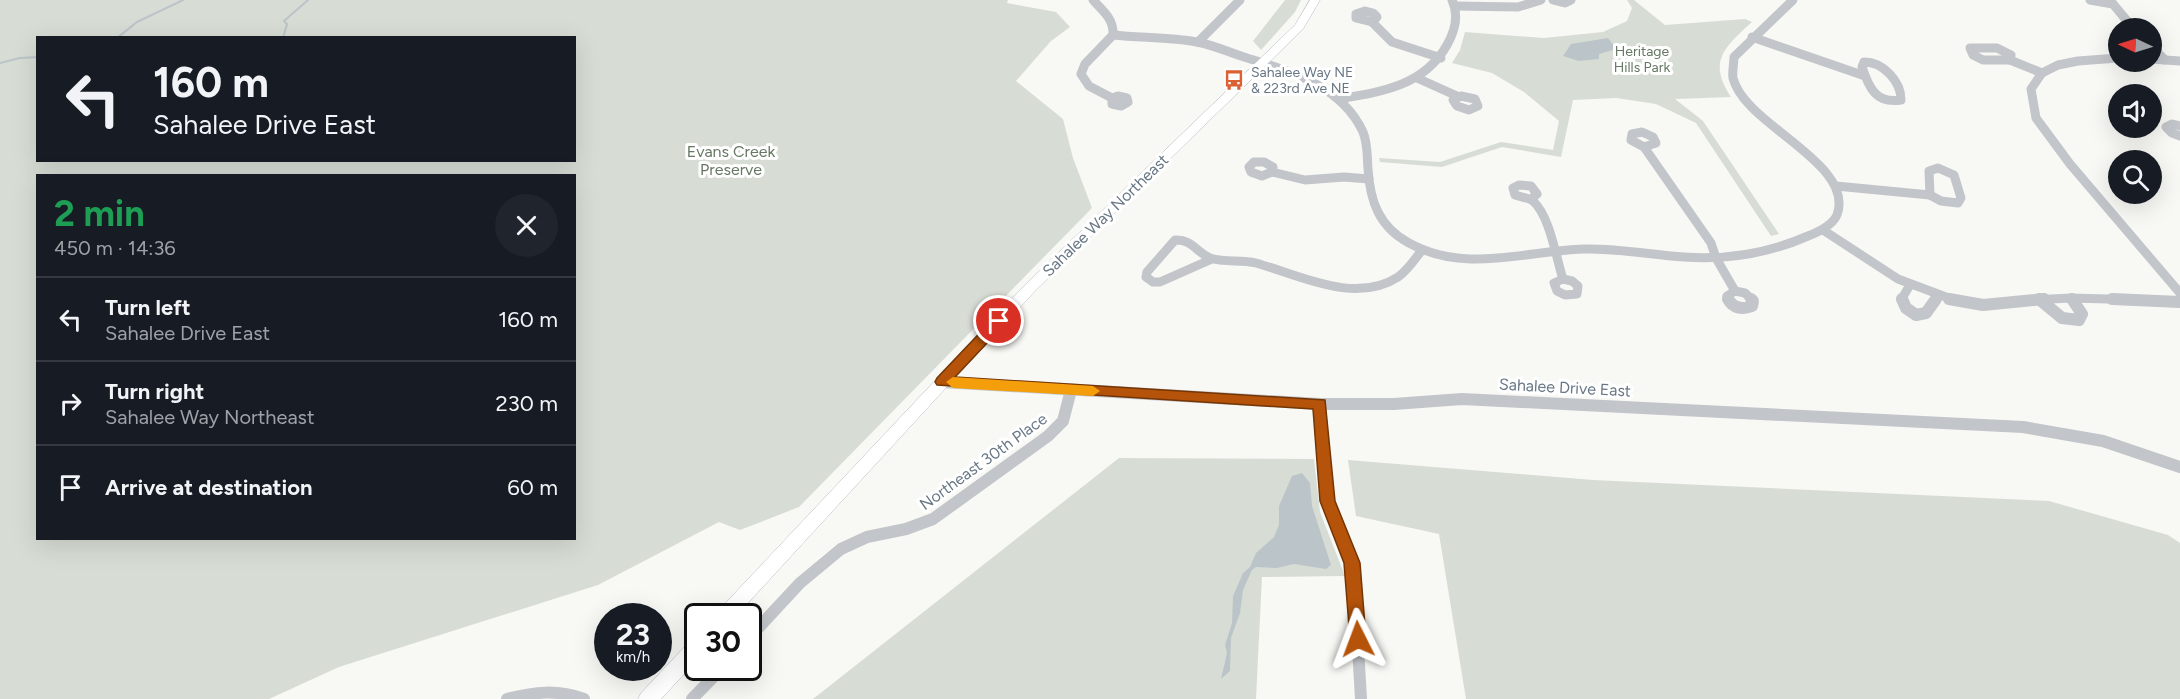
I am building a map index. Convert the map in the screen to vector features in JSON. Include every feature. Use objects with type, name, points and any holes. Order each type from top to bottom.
[{"type":"main road","name":"Sahalee Way Northeast","points":[[737,603],[1045,273],[1299,27],[1314,0]]},
{"type":"main road","points":[[648,699],[684,661]]},
{"type":"street","points":[[1093,0],[1108,14],[1114,29],[1113,35],[1085,63],[1081,74],[1089,86],[1112,98]]},
{"type":"street","points":[[1198,42],[1240,0]]},
{"type":"street","points":[[1338,99],[1380,91],[1417,78],[1436,65],[1456,22],[1453,3],[1507,8],[1541,0]]},
{"type":"street","points":[[1553,0],[1562,3],[1571,0]]},
{"type":"street","points":[[1113,35],[1198,42],[1308,78],[1338,99],[1358,123],[1364,135],[1369,179],[1374,208],[1378,217],[1387,228],[1422,250],[1453,259],[1470,261],[1553,251],[1594,249],[1716,258],[1790,243],[1823,230],[1833,221],[1839,210],[1836,186],[1819,166],[1753,108],[1735,82],[1731,65],[1734,57],[1752,37],[1791,0]]},
{"type":"street","points":[[2090,0],[2114,2],[2126,18]]},
{"type":"street","points":[[1372,22],[1392,42],[1440,58]]},
{"type":"street","points":[[1752,37],[1865,76],[1876,97],[1885,100],[1901,100],[1902,93],[1883,66],[1872,61],[1864,62],[1862,67],[1865,76]]},
{"type":"street","points":[[2162,57],[2165,60]]},
{"type":"street","points":[[2108,58],[2092,58],[2067,63],[2042,73],[2031,89],[2036,118],[2070,164],[2180,293]]},
{"type":"street","points":[[2010,60],[2042,73]]},
{"type":"street","points":[[2162,60],[2180,60]]},
{"type":"street","points":[[1417,78],[1457,96]]},
{"type":"street","points":[[2180,126],[2172,124],[2166,127],[2172,133],[2180,136]]},
{"type":"street","points":[[1644,147],[1648,156],[1711,243],[1716,258],[1735,291]]},
{"type":"street","points":[[1272,172],[1305,180],[1344,177],[1369,179]]},
{"type":"street","points":[[1836,186],[1930,195]]},
{"type":"street","points":[[1531,199],[1543,218],[1563,279]]},
{"type":"street","points":[[1823,230],[1855,254],[1910,285],[1937,296],[2002,305],[2039,299],[2072,298],[2180,302]]},
{"type":"street","points":[[1212,260],[1188,240],[1175,240],[1147,272],[1146,277],[1153,282],[1160,282],[1212,260],[1253,262],[1328,285],[1364,287],[1379,285],[1399,277],[1422,250]]},
{"type":"street","points":[[1910,285],[1901,300],[1915,314],[1923,316],[1930,311],[1937,296]]},
{"type":"street","points":[[2039,299],[2061,317],[2079,320],[2082,314],[2072,298]]},
{"type":"street","name":"Sahalee Drive East","points":[[942,382],[1320,404],[1394,404],[1462,399],[2023,427],[2085,436],[2128,448],[2180,467]]},
{"type":"street","name":"Northeast 30th Place","points":[[762,624],[800,583],[841,549],[867,537],[906,529],[933,519],[1048,436],[1063,421],[1071,390]]},
{"type":"street","points":[[1320,404],[1328,501],[1348,551],[1354,578],[1361,699]]},
{"type":"street","points":[[692,699],[709,681]]},
{"type":"street","points":[[507,699],[549,690],[563,691],[584,699]]},
{"type":"green space","name":"Evans Creek Preserve","points":[[0,0],[1008,0],[1007,3],[1056,12],[1070,27],[1051,41],[1016,81],[1063,119],[1073,158],[1092,208],[799,507],[740,530],[719,522],[598,585],[339,667],[269,699],[0,699]]},
{"type":"green space","points":[[1285,0],[1301,0],[1295,12],[1261,50],[1253,41]]},
{"type":"green space","name":"Heritage Hills Park","points":[[1627,0],[1634,0],[1665,25],[1745,19],[1752,22],[1734,39],[1722,55],[1720,74],[1731,97],[1675,99],[1703,121],[1779,234],[1771,236],[1696,123],[1656,104],[1616,98],[1573,100],[1561,157],[1502,147],[1442,167],[1380,162],[1379,158],[1440,162],[1501,142],[1553,150],[1559,121],[1524,92],[1492,73],[1452,63],[1460,50],[1465,32],[1544,38],[1603,32],[1627,21],[1632,8]]},
{"type":"green space","points":[[1119,458],[1314,459],[1320,512],[1345,576],[1262,577],[1256,699],[813,699]]},
{"type":"green space","points":[[1348,460],[1593,480],[2049,501],[2168,535],[2180,543],[2180,699],[1466,699],[1439,534],[1356,516]]},
{"type":"shaded area","points":[[1608,38],[1616,49],[1599,54],[1599,59],[1579,61],[1563,56],[1571,44]]},
{"type":"shaded area","points":[[1302,473],[1310,483],[1312,506],[1331,565],[1326,569],[1294,564],[1277,568],[1256,567],[1252,570],[1243,590],[1240,613],[1231,638],[1230,671],[1221,679],[1227,653],[1225,645],[1232,623],[1233,596],[1243,573],[1250,567],[1256,553],[1274,537],[1279,525],[1279,506],[1292,476]]},
{"type":"waterway","points":[[120,36],[137,22],[183,0]]},
{"type":"waterway","points":[[284,36],[287,24],[284,21],[308,0]]},
{"type":"waterway","points":[[0,63],[36,57]]},
{"type":"slow traffic","points":[[953,382],[1093,391]]},
{"type":"place","name":"Sahalee Way NE & 223rd Ave NE","points":[[1234,80]]},
{"type":"route","points":[[999,321],[942,382],[1320,404],[1328,501],[1352,563],[1358,639]]}]
